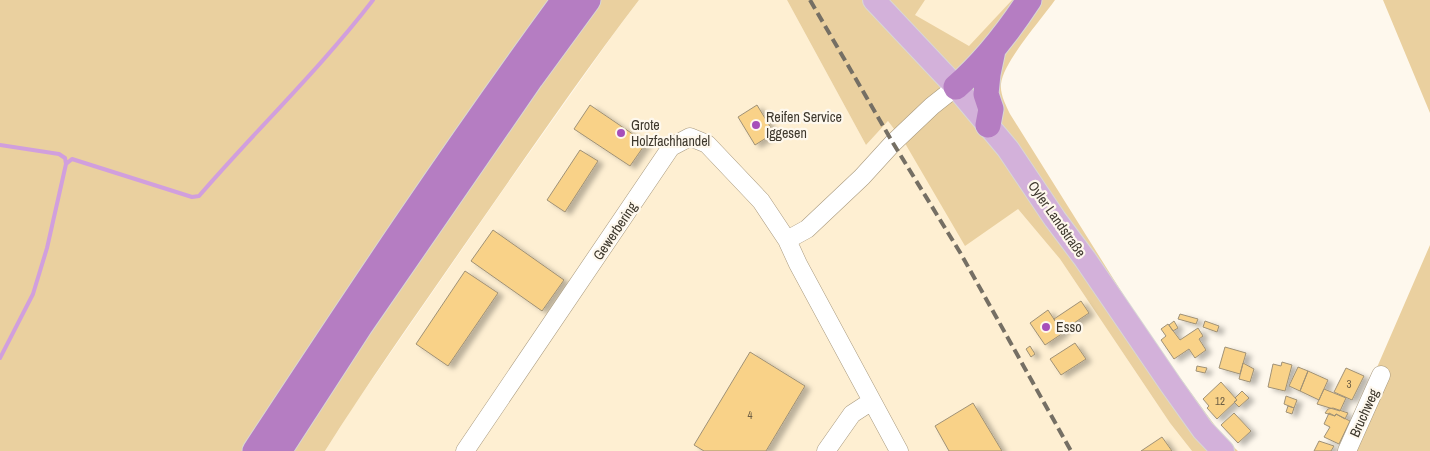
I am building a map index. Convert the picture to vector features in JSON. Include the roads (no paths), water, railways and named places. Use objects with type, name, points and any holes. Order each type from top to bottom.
[{"type":"highway","points":[[255,451],[345,314],[564,0]]},
{"type":"highway","points":[[279,451],[360,326],[531,78],[588,0]]},
{"type":"highway","points":[[956,87],[975,71],[993,50],[1028,0]]},
{"type":"highway","points":[[988,125],[991,109],[986,94],[993,50]]},
{"type":"main road","name":"Oyler Landstraße","points":[[874,0],[956,87],[1008,149],[1203,430],[1223,451]]},
{"type":"street","points":[[787,240],[806,229],[862,177],[932,106],[956,87]]},
{"type":"street","name":"Gewerbering","points":[[465,451],[671,147],[690,138],[707,144],[761,201],[787,240],[798,264],[899,451]]},
{"type":"street","name":"Bruchweg","points":[[1347,451],[1381,375]]},
{"type":"street","points":[[826,451],[852,414],[872,401]]},
{"type":"waterway","points":[[66,164],[72,159],[192,197],[199,196],[310,75],[373,0]]},
{"type":"waterway","points":[[0,145],[59,154],[65,158],[66,164],[47,248],[33,294],[0,358]]},
{"type":"railway","points":[[810,0],[893,143],[961,254],[1071,451]]},
{"type":"place","name":"Reifen Service Iggesen","points":[[756,125]]},
{"type":"place","name":"Grote Holzfachhandel","points":[[621,133]]},
{"type":"place","name":"Esso","points":[[1046,327]]}]
